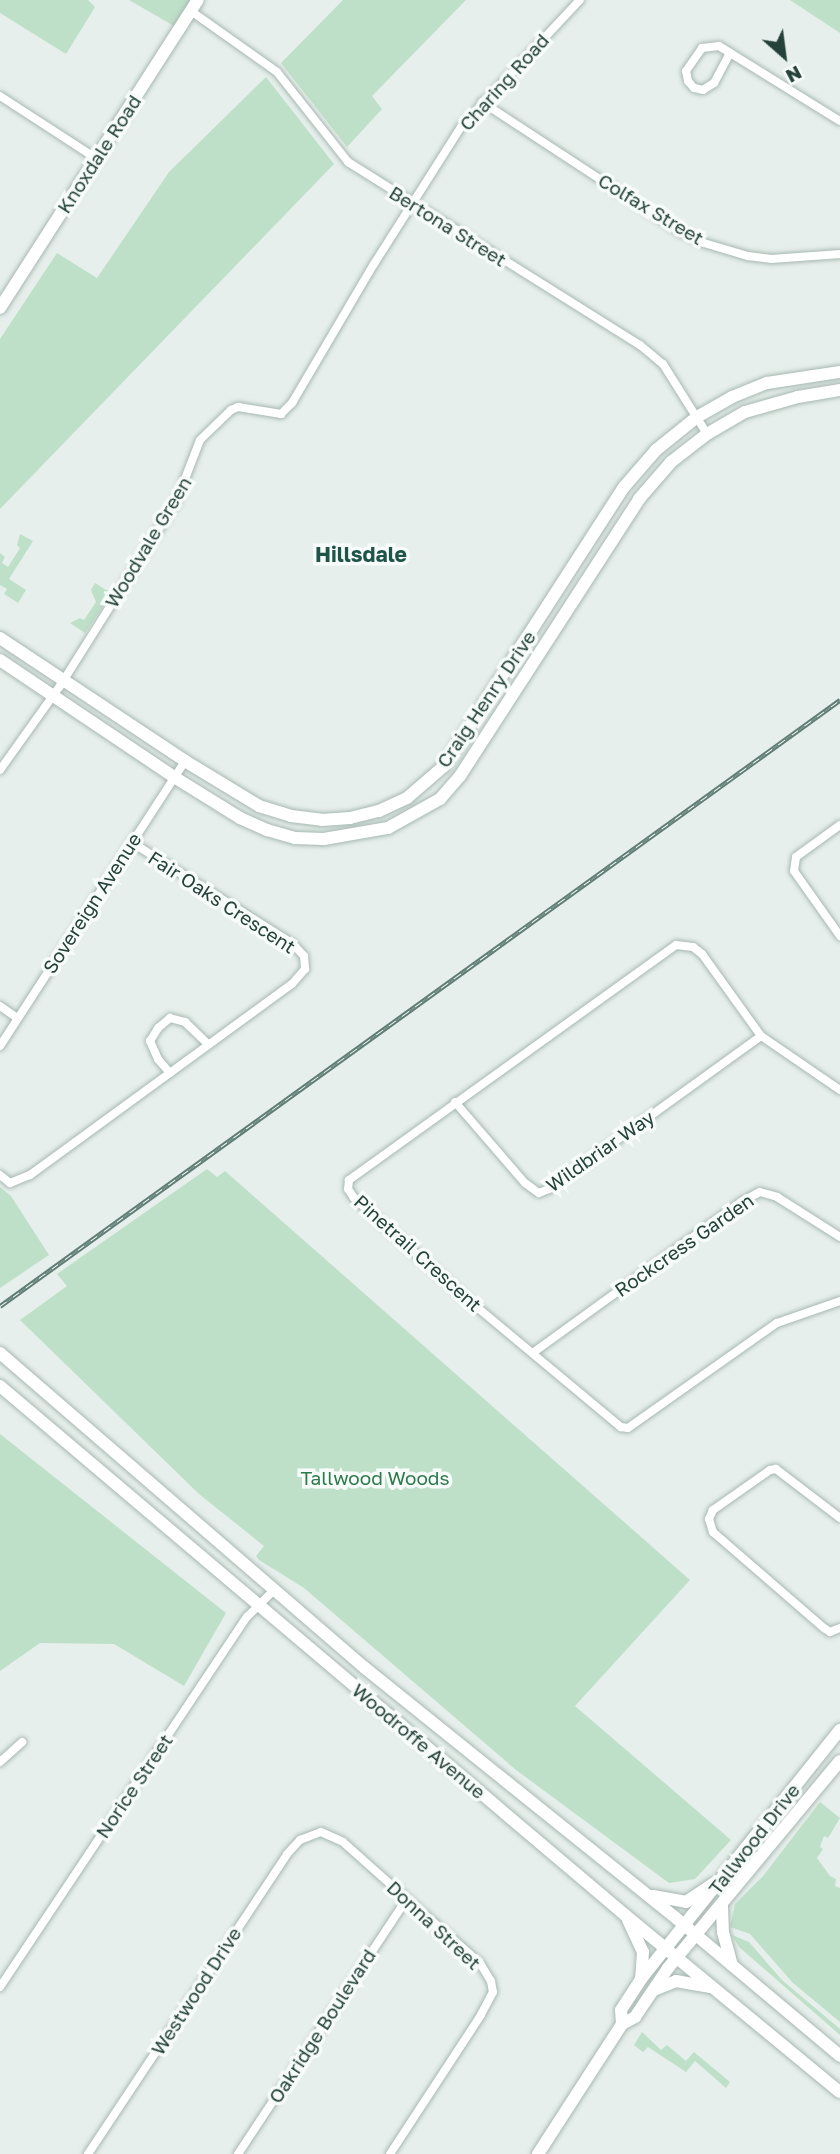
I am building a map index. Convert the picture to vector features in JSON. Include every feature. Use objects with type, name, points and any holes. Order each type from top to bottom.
[{"type":"street","name":"Charing Road","points":[[412,204],[461,127],[580,0]]},
{"type":"street","name":"Knoxdale Road","points":[[0,308],[195,6]]},
{"type":"street","name":"Bertona Street","points":[[195,6],[277,72],[341,155],[412,204],[640,345],[663,364],[707,434]]},
{"type":"street","points":[[730,53],[713,83],[704,90],[694,88],[688,81],[686,71],[702,48],[719,46],[840,121]]},
{"type":"street","points":[[0,96],[97,159]]},
{"type":"street","name":"Colfax Street","points":[[482,102],[681,232],[704,243],[748,256],[772,259],[840,254]]},
{"type":"street","name":"Woodvale Green","points":[[63,681],[176,502],[200,440],[230,410],[238,407],[282,414],[292,403],[412,204]]},
{"type":"street","name":"Craig Henry Drive","points":[[0,638],[185,761],[259,806],[291,816],[322,820],[350,818],[379,811],[407,798],[444,766],[624,487],[656,450],[697,417],[732,397],[767,383],[840,372]]},
{"type":"street","name":"Craig Henry Drive","points":[[0,660],[174,777],[240,818],[267,830],[295,838],[324,839],[375,832],[400,824],[440,799],[460,776],[639,499],[671,462],[707,434],[745,412],[765,405],[840,390]]},
{"type":"street","points":[[0,770],[63,681]]},
{"type":"street","name":"Sovereign Avenue","points":[[0,1046],[185,761]]},
{"type":"street","points":[[840,825],[796,856],[794,871],[840,936]]},
{"type":"street","name":"Fair Oaks Crescent","points":[[0,1175],[10,1183],[30,1175],[292,984],[305,969],[304,956],[293,944],[131,842]]},
{"type":"street","name":"Pinetrail Crescent","points":[[840,1090],[761,1036],[702,954],[693,947],[676,945],[349,1180],[348,1189],[354,1198],[466,1298],[534,1352],[613,1422],[628,1428],[777,1323],[840,1301]]},
{"type":"street","points":[[0,1006],[17,1018]]},
{"type":"street","points":[[170,1073],[158,1059],[150,1041],[158,1028],[170,1018],[185,1022],[208,1044]]},
{"type":"street","name":"Wildbriar Way","points":[[455,1102],[525,1183],[539,1193],[549,1189],[761,1036]]},
{"type":"street","name":"Rockcress Garden","points":[[534,1352],[741,1202],[760,1192],[777,1197],[840,1237]]},
{"type":"street","name":"Woodroffe Avenue","points":[[0,1353],[375,1676],[648,1895],[840,2056]]},
{"type":"street","points":[[1,1387],[20,1371]]},
{"type":"street","name":"Woodroffe Avenue","points":[[1,1387],[625,1915],[840,2092]]},
{"type":"street","points":[[840,1518],[776,1469],[770,1470],[713,1510],[709,1519],[713,1532],[824,1628],[831,1632],[840,1628]]},
{"type":"street","name":"Norice Street","points":[[0,1987],[247,1617],[274,1590]]},
{"type":"street","name":"Tallwood Drive","points":[[840,1730],[641,1979],[621,2010],[622,2024],[635,2017],[678,1956],[840,1761]]},
{"type":"street","points":[[0,1762],[22,1742]]},
{"type":"street","name":"Donna Street","points":[[311,1834],[321,1832],[343,1842],[480,1963],[491,1981],[493,1992],[481,2015],[390,2154]]},
{"type":"street","name":"Westwood Drive","points":[[88,2154],[287,1854],[300,1840],[311,1834]]},
{"type":"street","points":[[648,1895],[686,1902],[730,1871]]},
{"type":"street","name":"Oakridge Boulevard","points":[[238,2154],[407,1899]]},
{"type":"street","points":[[722,1906],[723,1932],[732,1965]]},
{"type":"street","points":[[625,1915],[643,1952],[641,1979]]},
{"type":"street","points":[[651,1992],[676,1981],[713,1987]]},
{"type":"street","points":[[538,2154],[622,2024]]},
{"type":"green space","points":[[0,0],[88,0],[95,7],[66,54],[0,13]]},
{"type":"green space","points":[[129,0],[191,0],[174,26]]},
{"type":"green space","points":[[343,0],[466,0],[372,96],[382,109],[347,147],[281,63]]},
{"type":"green space","points":[[790,0],[840,0],[840,33]]},
{"type":"green space","points":[[266,77],[334,164],[0,509],[0,339],[57,253],[97,278],[169,172]]},
{"type":"green space","points":[[20,534],[33,541],[9,579],[26,590],[18,603],[4,594],[7,589],[0,585],[0,553],[5,557],[2,563],[8,567],[20,548],[17,545]]},
{"type":"green space","points":[[95,583],[106,590],[114,589],[85,633],[70,623],[80,618],[84,620],[96,602],[91,590]]},
{"type":"green space","name":"Tallwood Woods","points":[[207,1169],[217,1177],[225,1171],[690,1580],[575,1706],[731,1840],[695,1879],[669,1883],[516,1770],[304,1588],[259,1560],[256,1556],[264,1546],[199,1494],[20,1320],[67,1286],[57,1274]]},
{"type":"green space","points":[[0,1187],[11,1196],[49,1255],[0,1288]]},
{"type":"green space","points":[[0,1434],[226,1613],[184,1686],[114,1644],[40,1643],[0,1671]]},
{"type":"green space","points":[[820,1802],[840,1818],[828,1838],[824,1836],[820,1847],[823,1849],[817,1858],[830,1876],[836,1879],[835,1886],[840,1888],[840,2022],[793,1983],[750,1934],[730,1927],[735,1904],[763,1876]]},
{"type":"green space","points":[[732,1935],[749,1942],[782,1980],[840,2029],[840,2035],[739,1947]]},
{"type":"green space","points":[[642,2032],[661,2050],[667,2045],[686,2061],[694,2052],[730,2082],[726,2088],[695,2061],[686,2072],[648,2047],[643,2052],[634,2045]]},
{"type":"railway","points":[[0,1306],[840,700]]},
{"type":"district","name":"Hillsdale","points":[[361,554]]}]
